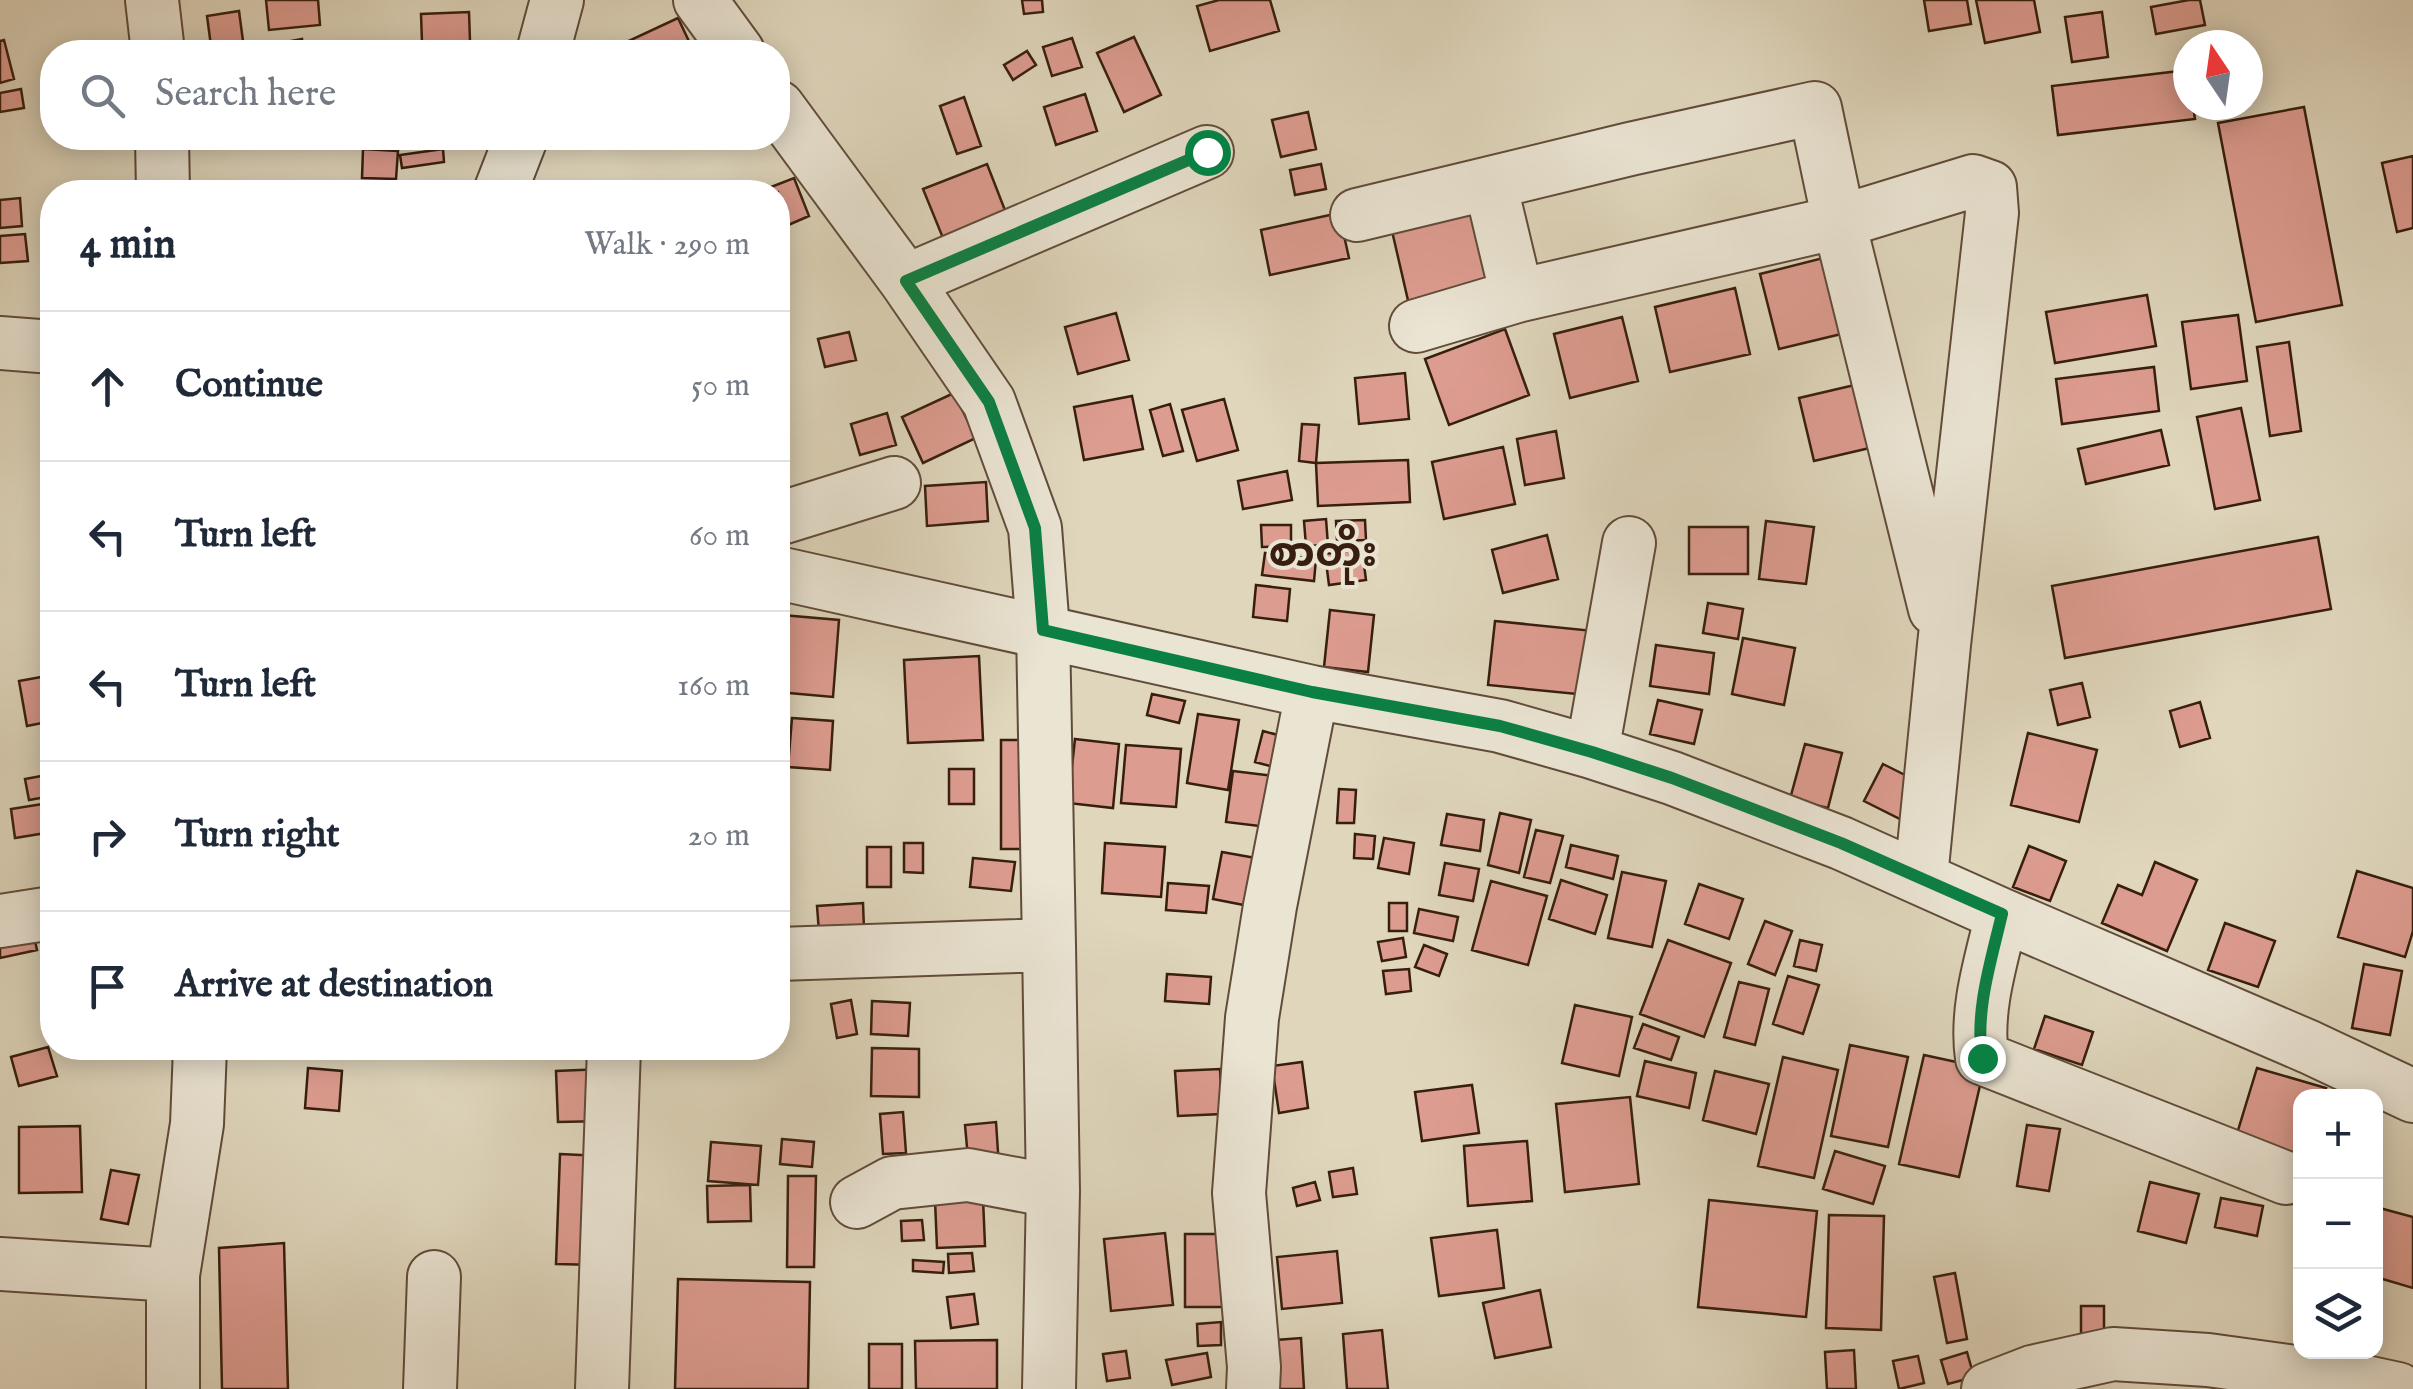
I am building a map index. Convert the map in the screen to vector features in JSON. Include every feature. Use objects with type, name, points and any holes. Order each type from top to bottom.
[{"type":"street","points":[[152,0],[157,40]]},
{"type":"street","points":[[546,40],[557,0]]},
{"type":"street","points":[[700,0],[729,40]]},
{"type":"street","points":[[1357,216],[1815,108],[1839,222],[1944,645]]},
{"type":"street","points":[[790,123],[989,402],[1035,528],[1043,630],[1049,945],[1053,1191],[1050,1389]]},
{"type":"street","points":[[162,150],[163,180]]},
{"type":"street","points":[[505,180],[516,150]]},
{"type":"street","points":[[906,281],[1207,152]]},
{"type":"street","points":[[1416,326],[1518,296],[1839,222],[1973,181],[1990,187],[1992,212],[1921,877]]},
{"type":"street","points":[[1490,184],[1518,296]]},
{"type":"street","points":[[0,343],[40,347]]},
{"type":"street","points":[[790,515],[894,483]]},
{"type":"street","points":[[1592,752],[1629,543]]},
{"type":"street","points":[[790,575],[1312,692],[1500,726],[1592,752],[1672,778],[1841,843],[2310,1047],[2413,1096]]},
{"type":"street","points":[[1254,1389],[1239,1192],[1252,1018],[1312,692]]},
{"type":"street","points":[[2002,914],[1985,988],[1979,1034],[1982,1058],[2286,1178]]},
{"type":"street","points":[[0,921],[40,915]]},
{"type":"street","points":[[790,954],[1049,945]]},
{"type":"street","points":[[173,1389],[173,1275],[198,1124],[200,1060]]},
{"type":"street","points":[[602,1389],[614,1060]]},
{"type":"street","points":[[856,1202],[892,1183],[968,1175],[1053,1191]]},
{"type":"street","points":[[0,1264],[173,1275]]},
{"type":"street","points":[[430,1389],[434,1277]]},
{"type":"street","points":[[1988,1389],[2032,1372],[2113,1354],[2178,1374],[2208,1360],[2398,1389]]},
{"type":"building","points":[[266,0],[318,0],[320,25],[269,30]]},
{"type":"building","points":[[1022,0],[1042,0],[1043,12],[1024,14]]},
{"type":"building","points":[[1219,0],[1270,0],[1279,31],[1210,51],[1197,6]]},
{"type":"building","points":[[1924,0],[1967,0],[1971,24],[1929,31]]},
{"type":"building","points":[[1976,0],[2034,0],[2040,32],[1985,43]]},
{"type":"building","points":[[2200,0],[2205,25],[2156,34],[2151,7]]},
{"type":"building","points":[[239,11],[243,40],[210,40],[207,16]]},
{"type":"building","points":[[469,12],[470,40],[422,40],[421,14]]},
{"type":"building","points":[[2102,12],[2108,57],[2072,62],[2065,17]]},
{"type":"building","points":[[678,18],[688,40],[631,40]]},
{"type":"building","points":[[1134,37],[1161,95],[1124,112],[1097,53]]},
{"type":"building","points":[[1072,38],[1082,67],[1052,76],[1043,47]]},
{"type":"building","points":[[4,40],[14,79],[0,83],[0,41]]},
{"type":"building","points":[[1027,51],[1036,65],[1013,80],[1004,65]]},
{"type":"building","points":[[2173,72],[2173,120],[2186,120],[2058,135],[2052,86]]},
{"type":"building","points":[[21,89],[24,108],[0,112],[0,93]]},
{"type":"building","points":[[1085,94],[1097,131],[1056,145],[1044,107]]},
{"type":"building","points":[[964,97],[981,146],[957,154],[940,106]]},
{"type":"building","points":[[2304,107],[2342,305],[2256,322],[2218,123],[2263,120],[2263,115]]},
{"type":"building","points":[[1308,112],[1316,149],[1281,157],[1272,120]]},
{"type":"building","points":[[363,150],[398,151],[396,179],[362,178]]},
{"type":"building","points":[[443,150],[444,162],[402,168],[400,155]]},
{"type":"building","points":[[2413,156],[2413,228],[2397,232],[2382,163]]},
{"type":"building","points":[[987,164],[1008,218],[945,243],[923,189]]},
{"type":"building","points":[[1321,164],[1326,189],[1295,195],[1290,170]]},
{"type":"building","points":[[794,178],[809,216],[790,224],[790,180]]},
{"type":"building","points":[[20,198],[22,226],[0,228],[0,200]]},
{"type":"building","points":[[1476,212],[1494,289],[1410,309],[1392,231]]},
{"type":"building","points":[[1339,213],[1349,258],[1270,275],[1261,230]]},
{"type":"building","points":[[25,234],[28,261],[0,263],[0,236]]},
{"type":"building","points":[[1843,253],[1862,329],[1779,349],[1760,274]]},
{"type":"building","points":[[1735,288],[1750,354],[1670,372],[1655,307]]},
{"type":"building","points":[[2147,295],[2156,346],[2055,363],[2046,312]]},
{"type":"building","points":[[1116,313],[1129,360],[1078,374],[1065,327]]},
{"type":"building","points":[[2238,315],[2247,381],[2191,389],[2182,322]]},
{"type":"building","points":[[1622,317],[1638,381],[1570,398],[1554,334]]},
{"type":"building","points":[[1505,329],[1529,395],[1449,425],[1425,359]]},
{"type":"building","points":[[849,332],[856,360],[825,367],[818,339]]},
{"type":"building","points":[[2289,342],[2301,431],[2270,436],[2257,347]]},
{"type":"building","points":[[2154,367],[2159,411],[2062,424],[2056,379]]},
{"type":"building","points":[[1405,373],[1409,419],[1359,424],[1355,378]]},
{"type":"building","points":[[1876,380],[1891,443],[1814,461],[1799,398]]},
{"type":"building","points":[[954,393],[976,438],[923,463],[902,417]]},
{"type":"building","points":[[1132,396],[1143,449],[1084,460],[1074,407]]},
{"type":"building","points":[[1224,399],[1238,450],[1197,461],[1182,410]]},
{"type":"building","points":[[1170,404],[1183,451],[1163,456],[1150,410]]},
{"type":"building","points":[[2241,408],[2260,500],[2215,509],[2197,417]]},
{"type":"building","points":[[887,413],[896,445],[860,455],[851,424]]},
{"type":"building","points":[[1302,424],[1319,425],[1316,463],[1299,461]]},
{"type":"building","points":[[2161,430],[2169,465],[2086,484],[2078,449]]},
{"type":"building","points":[[1556,431],[1564,478],[1525,485],[1517,439]]},
{"type":"building","points":[[1503,447],[1515,504],[1444,519],[1432,462]]},
{"type":"building","points":[[1408,460],[1410,502],[1318,506],[1316,463]]},
{"type":"building","points":[[1287,471],[1292,500],[1243,509],[1238,481]]},
{"type":"building","points":[[986,482],[988,521],[927,526],[925,486]]},
{"type":"building","points":[[1326,519],[1328,545],[1306,546],[1304,521]]},
{"type":"building","points":[[1365,520],[1366,540],[1337,541],[1336,521]]},
{"type":"building","points":[[1766,521],[1814,527],[1806,584],[1759,579]]},
{"type":"building","points":[[1261,525],[1291,525],[1291,546],[1262,547]]},
{"type":"building","points":[[1689,527],[1748,527],[1748,574],[1689,574]]},
{"type":"building","points":[[1547,535],[1558,579],[1503,593],[1492,550]]},
{"type":"building","points":[[2318,537],[2331,609],[2065,658],[2052,586]]},
{"type":"building","points":[[1362,549],[1366,580],[1329,585],[1325,554]]},
{"type":"building","points":[[1265,553],[1316,559],[1314,581],[1262,575]]},
{"type":"building","points":[[1256,585],[1290,589],[1287,621],[1253,617]]},
{"type":"building","points":[[1708,603],[1743,609],[1738,639],[1703,633]]},
{"type":"building","points":[[1330,610],[1374,615],[1368,672],[1324,667]]},
{"type":"building","points":[[790,616],[839,620],[833,697],[790,693]]},
{"type":"building","points":[[1495,621],[1604,632],[1597,696],[1488,685]]},
{"type":"building","points":[[1743,638],[1795,648],[1784,705],[1732,694]]},
{"type":"building","points":[[1656,645],[1714,653],[1709,694],[1650,686]]},
{"type":"building","points":[[979,656],[983,740],[908,743],[904,660]]},
{"type":"building","points":[[40,677],[40,723],[27,726],[19,681]]},
{"type":"building","points":[[2082,683],[2090,717],[2058,725],[2050,690]]},
{"type":"building","points":[[1152,694],[1185,701],[1179,723],[1147,715]]},
{"type":"building","points":[[1658,700],[1702,710],[1694,744],[1650,734]]},
{"type":"building","points":[[2200,702],[2210,738],[2180,747],[2170,711]]},
{"type":"building","points":[[1198,714],[1239,720],[1228,790],[1187,783]]},
{"type":"building","points":[[792,718],[833,721],[830,770],[790,767]]},
{"type":"building","points":[[1263,731],[1289,738],[1281,769],[1255,762]]},
{"type":"building","points":[[2028,733],[2097,750],[2079,822],[2011,805]]},
{"type":"building","points":[[1075,739],[1119,744],[1113,808],[1068,803]]},
{"type":"building","points":[[1001,740],[1028,740],[1028,849],[1001,849]]},
{"type":"building","points":[[1805,744],[1842,753],[1828,808],[1790,799]]},
{"type":"building","points":[[1126,745],[1181,749],[1176,807],[1121,803]]},
{"type":"building","points":[[1883,764],[1919,782],[1900,819],[1864,801]]},
{"type":"building","points":[[949,769],[974,769],[974,804],[949,804]]},
{"type":"building","points":[[1233,771],[1283,777],[1277,828],[1226,822]]},
{"type":"building","points":[[40,776],[40,798],[29,800],[25,779]]},
{"type":"building","points":[[1339,789],[1356,790],[1354,823],[1337,823]]},
{"type":"building","points":[[40,804],[40,834],[15,838],[11,809]]},
{"type":"building","points":[[1500,813],[1531,820],[1519,873],[1488,865]]},
{"type":"building","points":[[1447,814],[1484,820],[1480,851],[1441,845]]},
{"type":"building","points":[[1536,830],[1563,836],[1550,883],[1524,877]]},
{"type":"building","points":[[1355,834],[1375,836],[1373,859],[1354,858]]},
{"type":"building","points":[[1384,838],[1414,843],[1409,874],[1378,868]]},
{"type":"building","points":[[904,843],[923,843],[923,873],[904,872]]},
{"type":"building","points":[[1105,843],[1165,847],[1161,897],[1102,893]]},
{"type":"building","points":[[1571,845],[1618,856],[1613,879],[1566,867]]},
{"type":"building","points":[[2029,846],[2066,861],[2050,901],[2013,887]]},
{"type":"building","points":[[867,847],[891,847],[891,887],[867,887]]},
{"type":"building","points":[[1222,852],[1267,860],[1259,908],[1213,899]]},
{"type":"building","points":[[973,858],[1015,862],[1011,891],[970,887]]},
{"type":"building","points":[[2155,862],[2197,880],[2167,951],[2102,923],[2118,885],[2142,895]]},
{"type":"building","points":[[1445,863],[1479,869],[1473,901],[1439,895]]},
{"type":"building","points":[[2357,871],[2413,888],[2413,931],[2405,957],[2338,937]]},
{"type":"building","points":[[1622,872],[1666,881],[1652,947],[1608,938]]},
{"type":"building","points":[[1561,880],[1607,895],[1595,934],[1549,919]]},
{"type":"building","points":[[1491,881],[1547,896],[1528,965],[1472,950]]},
{"type":"building","points":[[1168,883],[1209,886],[1206,913],[1166,910]]},
{"type":"building","points":[[1699,884],[1743,899],[1729,939],[1685,924]]},
{"type":"building","points":[[863,903],[864,929],[819,932],[817,906]]},
{"type":"building","points":[[1389,903],[1407,903],[1407,931],[1389,931]]},
{"type":"building","points":[[1419,909],[1458,917],[1453,941],[1414,933]]},
{"type":"building","points":[[1765,921],[1792,931],[1775,975],[1748,964]]},
{"type":"building","points":[[2225,923],[2275,941],[2258,987],[2208,970]]},
{"type":"building","points":[[32,927],[37,950],[0,958],[0,934]]},
{"type":"building","points":[[1403,938],[1406,957],[1382,961],[1378,942]]},
{"type":"building","points":[[1668,940],[1731,963],[1704,1037],[1640,1014]]},
{"type":"building","points":[[1800,940],[1822,945],[1816,971],[1794,966]]},
{"type":"building","points":[[1424,945],[1447,954],[1439,976],[1415,967]]},
{"type":"building","points":[[2364,964],[2402,971],[2390,1035],[2352,1028]]},
{"type":"building","points":[[1409,969],[1411,991],[1386,994],[1383,971]]},
{"type":"building","points":[[1167,974],[1211,977],[1209,1004],[1165,1001]]},
{"type":"building","points":[[1788,976],[1819,985],[1803,1034],[1773,1024]]},
{"type":"building","points":[[1739,982],[1769,989],[1755,1045],[1724,1037]]},
{"type":"building","points":[[851,1000],[857,1034],[837,1038],[831,1004]]},
{"type":"building","points":[[872,1001],[910,1003],[908,1036],[871,1034]]},
{"type":"building","points":[[1575,1005],[1632,1017],[1619,1076],[1562,1063]]},
{"type":"building","points":[[2045,1016],[2093,1032],[2082,1065],[2034,1049]]},
{"type":"building","points":[[1643,1024],[1679,1037],[1671,1060],[1634,1048]]},
{"type":"building","points":[[1850,1045],[1908,1057],[1888,1147],[1831,1136]]},
{"type":"building","points":[[872,1048],[919,1049],[919,1097],[871,1096]]},
{"type":"building","points":[[40,1049],[40,1060],[52,1060],[57,1076],[19,1086],[11,1057]]},
{"type":"building","points":[[1924,1055],[1984,1068],[1959,1177],[1899,1164]]},
{"type":"building","points":[[1783,1057],[1838,1070],[1814,1178],[1758,1166]]},
{"type":"building","points":[[1645,1061],[1696,1073],[1689,1108],[1637,1096]]},
{"type":"building","points":[[1302,1062],[1308,1108],[1279,1113],[1272,1066]]},
{"type":"building","points":[[308,1068],[342,1071],[339,1111],[305,1108]]},
{"type":"building","points":[[2257,1068],[2326,1088],[2293,1089],[2293,1155],[2236,1137]]},
{"type":"building","points":[[603,1069],[605,1121],[558,1122],[556,1071]]},
{"type":"building","points":[[1220,1069],[1222,1114],[1178,1116],[1175,1071]]},
{"type":"building","points":[[1715,1071],[1769,1084],[1756,1134],[1703,1120]]},
{"type":"building","points":[[1472,1085],[1479,1133],[1422,1141],[1415,1092]]},
{"type":"building","points":[[1630,1097],[1639,1184],[1565,1192],[1556,1104]]},
{"type":"building","points":[[903,1112],[906,1153],[883,1154],[880,1114]]},
{"type":"building","points":[[996,1122],[999,1167],[969,1169],[965,1125]]},
{"type":"building","points":[[2027,1125],[2060,1129],[2049,1191],[2017,1186]]},
{"type":"building","points":[[80,1126],[82,1192],[19,1193],[19,1127]]},
{"type":"building","points":[[782,1139],[814,1142],[812,1167],[780,1164]]},
{"type":"building","points":[[1527,1141],[1532,1201],[1468,1206],[1464,1146]]},
{"type":"building","points":[[711,1142],[761,1146],[758,1185],[708,1181]]},
{"type":"building","points":[[1835,1151],[1885,1166],[1873,1204],[1823,1189]]},
{"type":"building","points":[[560,1154],[601,1156],[598,1265],[556,1264]]},
{"type":"building","points":[[1353,1168],[1357,1194],[1333,1197],[1329,1172]]},
{"type":"building","points":[[111,1170],[139,1175],[128,1224],[101,1219]]},
{"type":"building","points":[[788,1176],[816,1176],[814,1267],[787,1267]]},
{"type":"building","points":[[1315,1182],[1320,1200],[1297,1206],[1293,1188]]},
{"type":"building","points":[[2150,1182],[2199,1194],[2186,1243],[2138,1231]]},
{"type":"building","points":[[750,1185],[751,1221],[708,1222],[707,1186]]},
{"type":"building","points":[[983,1198],[985,1246],[937,1248],[935,1200]]},
{"type":"building","points":[[2221,1198],[2263,1206],[2257,1236],[2215,1227]]},
{"type":"building","points":[[1709,1200],[1817,1211],[1806,1317],[1698,1307]]},
{"type":"building","points":[[2383,1209],[2413,1217],[2413,1288],[2383,1279]]},
{"type":"building","points":[[1829,1215],[1884,1216],[1881,1330],[1826,1328]]},
{"type":"building","points":[[922,1220],[924,1240],[902,1241],[901,1221]]},
{"type":"building","points":[[1497,1230],[1504,1288],[1439,1296],[1431,1238]]},
{"type":"building","points":[[1165,1233],[1173,1305],[1111,1311],[1104,1239]]},
{"type":"building","points":[[1185,1234],[1233,1234],[1233,1307],[1185,1307]]},
{"type":"building","points":[[284,1243],[288,1389],[222,1389],[219,1248]]},
{"type":"building","points":[[1337,1251],[1342,1303],[1282,1309],[1277,1257]]},
{"type":"building","points":[[972,1253],[974,1271],[949,1273],[948,1254]]},
{"type":"building","points":[[913,1260],[944,1262],[943,1273],[913,1271]]},
{"type":"building","points":[[1955,1273],[1967,1339],[1947,1343],[1934,1277]]},
{"type":"building","points":[[678,1279],[810,1282],[808,1389],[675,1389]]},
{"type":"building","points":[[1540,1290],[1551,1347],[1495,1358],[1483,1303]]},
{"type":"building","points":[[974,1294],[978,1324],[951,1328],[947,1297]]},
{"type":"building","points":[[2081,1306],[2104,1306],[2104,1344],[2081,1344]]},
{"type":"building","points":[[1221,1322],[1221,1345],[1198,1346],[1197,1324]]},
{"type":"building","points":[[1382,1330],[1388,1389],[1347,1389],[1343,1334]]},
{"type":"building","points":[[1301,1338],[1304,1389],[1279,1389],[1276,1340]]},
{"type":"building","points":[[997,1340],[997,1389],[916,1389],[915,1341]]},
{"type":"building","points":[[869,1344],[902,1344],[902,1389],[869,1389]]},
{"type":"building","points":[[1854,1350],[1856,1389],[1827,1389],[1825,1352]]},
{"type":"building","points":[[1126,1351],[1130,1378],[1107,1381],[1103,1354]]},
{"type":"building","points":[[1967,1352],[1974,1377],[1948,1384],[1941,1360]]},
{"type":"building","points":[[1207,1353],[1211,1377],[1172,1385],[1166,1360]]},
{"type":"building","points":[[1918,1356],[1924,1383],[1899,1389],[1893,1361]]},
{"type":"district","name":"စာတိုး","points":[[1323,551]]},
{"type":"route","points":[[1207,152],[906,281],[989,402],[1035,528],[1043,630],[1312,692],[1500,726],[1672,778],[1921,877],[2002,914],[1985,988],[1979,1034],[1982,1058]]}]
